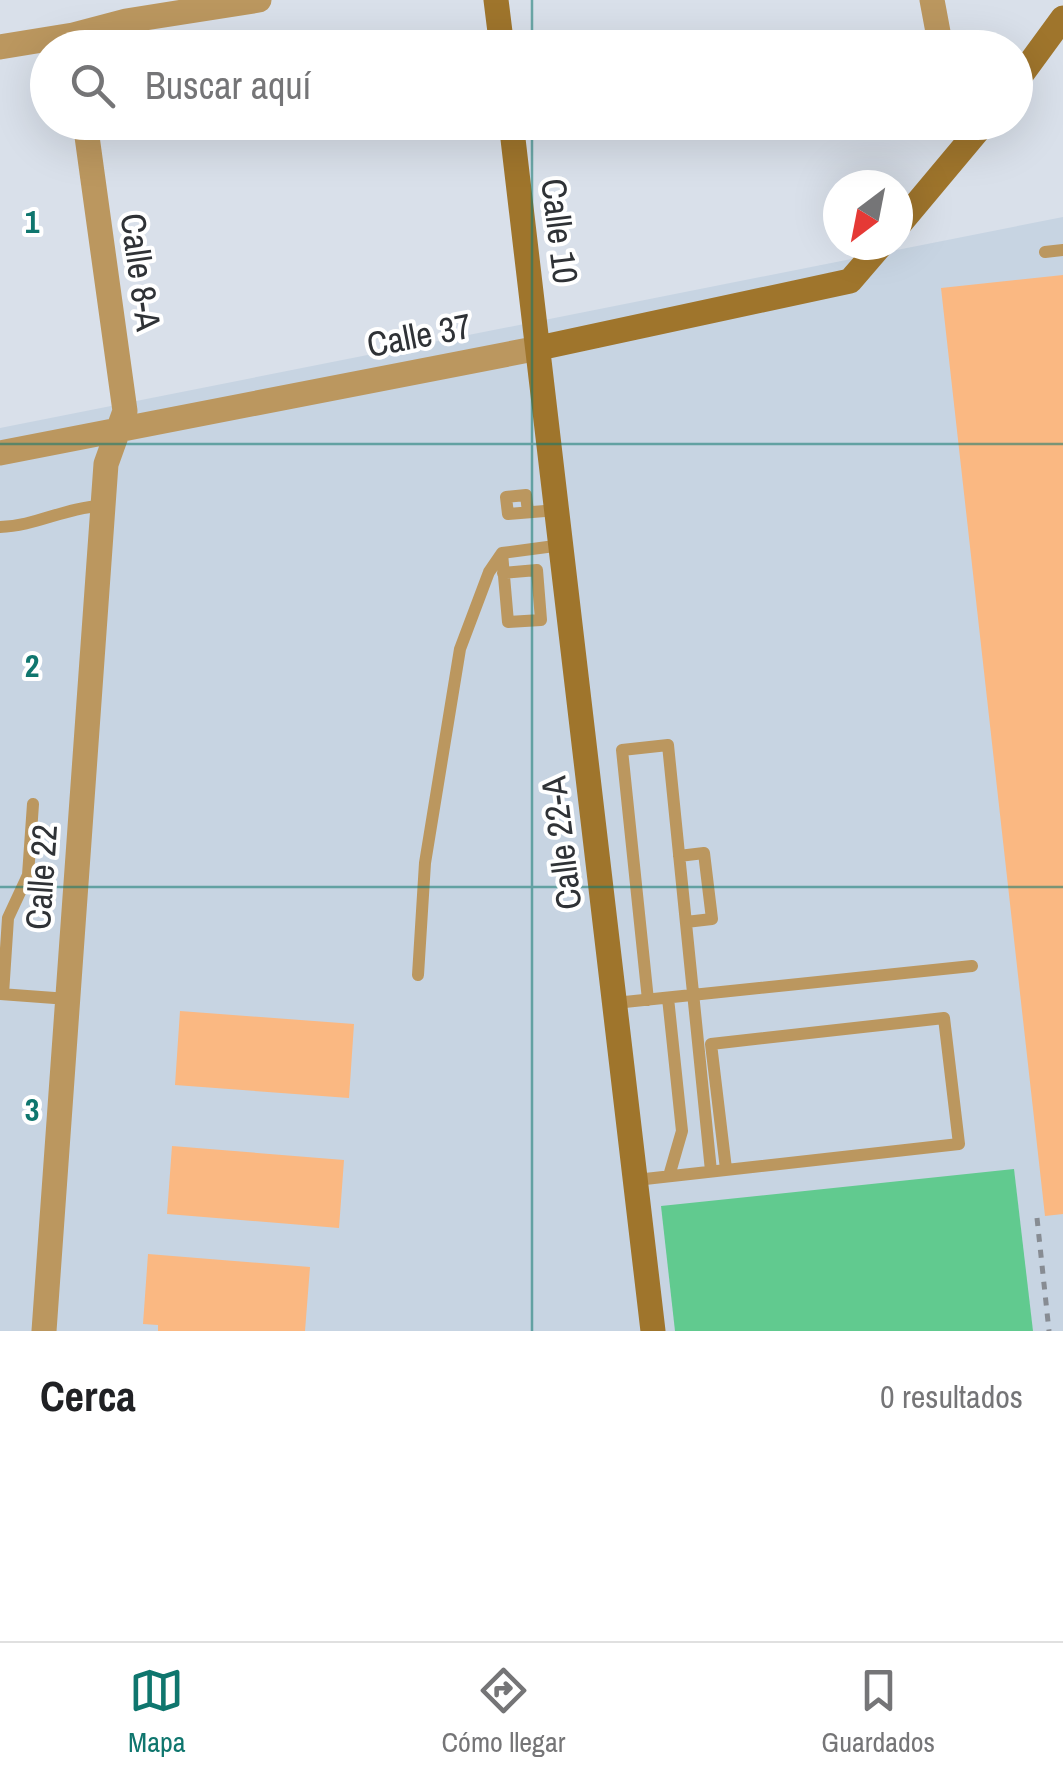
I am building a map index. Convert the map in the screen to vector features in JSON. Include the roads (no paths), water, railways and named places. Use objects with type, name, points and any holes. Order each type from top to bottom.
[{"type":"street","points":[[95,30],[131,11],[258,0]]},
{"type":"street","points":[[496,0],[500,30]]},
{"type":"street","points":[[932,0],[938,30]]},
{"type":"street","points":[[1033,59],[1063,18]]},
{"type":"street","points":[[0,47],[30,45]]},
{"type":"street","name":"Calle 8-A","points":[[88,140],[126,412],[119,429]]},
{"type":"street","name":"Calle 10","points":[[513,140],[539,348]]},
{"type":"street","points":[[913,207],[967,140]]},
{"type":"street","name":"Calle 37","points":[[0,454],[539,348],[850,281],[868,260]]},
{"type":"street","name":"Calle 22-A","points":[[539,348],[653,1331]]},
{"type":"street","name":"Calle 22","points":[[44,1331],[102,506],[106,464],[119,429]]},
{"type":"lane","points":[[1045,252],[1063,250]]},
{"type":"lane","points":[[0,527],[21,526],[74,507],[102,506]]},
{"type":"lane","points":[[528,512],[557,510]]},
{"type":"lane","points":[[418,975],[425,863],[460,649],[489,572],[502,552],[562,544]]},
{"type":"lane","points":[[502,552],[503,572],[508,622],[541,620],[537,570],[503,572]]},
{"type":"lane","points":[[648,1000],[622,750],[668,746],[711,1171]]},
{"type":"lane","points":[[33,804],[28,874],[8,918],[2,994],[68,999]]},
{"type":"lane","points":[[679,856],[704,853],[712,919],[686,922]]},
{"type":"lane","points":[[615,1003],[972,966]]},
{"type":"lane","points":[[668,998],[682,1131],[669,1176]]},
{"type":"lane","points":[[636,1180],[711,1171],[726,1170],[959,1144],[944,1018],[711,1044],[726,1170]]}]
